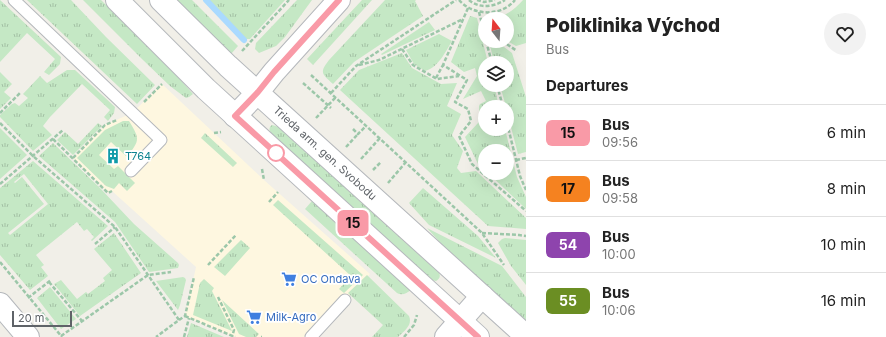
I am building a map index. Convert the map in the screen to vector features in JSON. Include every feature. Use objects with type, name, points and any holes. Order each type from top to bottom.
[{"type":"street","points":[[117,0],[200,83],[229,124],[478,337]]},
{"type":"street","name":"Trieda arm. gen. Svobodu","points":[[161,0],[228,66],[526,336]]},
{"type":"street","points":[[229,124],[339,0]]},
{"type":"street","points":[[446,337],[482,296]]},
{"type":"street","points":[[0,304],[28,337]]},
{"type":"lane","points":[[14,0],[161,140],[132,171]]},
{"type":"lane","points":[[311,337],[345,300]]},
{"type":"path","points":[[241,51],[289,0]]},
{"type":"path","points":[[331,93],[356,66],[456,0]]},
{"type":"path","points":[[469,0],[470,2],[478,5],[492,6],[505,0]]},
{"type":"path","points":[[477,0],[484,2],[495,0]]},
{"type":"path","points":[[493,12],[504,8],[515,0]]},
{"type":"path","points":[[461,1],[468,8],[479,12]]},
{"type":"path","points":[[436,78],[468,8]]},
{"type":"path","points":[[356,66],[376,61],[463,19]]},
{"type":"path","points":[[512,48],[517,51]]},
{"type":"path","points":[[402,49],[413,66],[437,79],[460,76]]},
{"type":"path","points":[[443,65],[467,80],[455,102],[468,109],[471,121],[459,136],[472,164],[526,212]]},
{"type":"path","points":[[311,75],[482,233],[504,265]]},
{"type":"path","points":[[303,83],[331,108]]},
{"type":"path","points":[[73,158],[105,126],[132,113],[162,84]]},
{"type":"path","points":[[0,113],[21,92]]},
{"type":"path","points":[[312,123],[336,97]]},
{"type":"path","points":[[0,124],[33,156],[115,226],[179,320]]},
{"type":"path","points":[[214,133],[229,124]]},
{"type":"path","points":[[345,149],[366,126]]},
{"type":"path","points":[[353,129],[358,134]]},
{"type":"path","points":[[0,184],[63,130]]},
{"type":"path","points":[[510,136],[520,176],[526,190]]},
{"type":"path","points":[[361,159],[380,138]]},
{"type":"path","points":[[52,139],[108,193],[112,191]]},
{"type":"path","points":[[516,160],[526,158]]},
{"type":"path","points":[[373,171],[381,162]]},
{"type":"path","points":[[386,184],[406,162]]},
{"type":"path","points":[[261,169],[264,180]]},
{"type":"path","points":[[269,202],[278,192]]},
{"type":"path","points":[[95,244],[115,226]]},
{"type":"path","points":[[482,233],[526,236]]},
{"type":"path","points":[[208,265],[236,235]]},
{"type":"path","points":[[0,262],[61,336],[148,275],[171,272]]},
{"type":"path","points":[[156,337],[184,316],[194,277]]},
{"type":"path","points":[[40,289],[50,281],[82,321]]},
{"type":"path","points":[[184,316],[233,336],[234,330],[218,297]]},
{"type":"path","points":[[404,337],[414,325],[417,315]]},
{"type":"path","points":[[184,337],[189,318]]},
{"type":"shaded area","points":[[162,84],[264,180],[370,274],[311,337],[235,337],[185,316],[196,267],[112,191],[108,193],[73,158],[105,125],[132,113]]},
{"type":"green space","points":[[0,0],[61,57],[60,64],[49,75],[44,72],[55,59],[27,33],[0,62]]},
{"type":"green space","points":[[27,0],[71,0],[155,85],[137,104]]},
{"type":"green space","points":[[83,0],[101,0],[171,69],[193,94],[186,98],[170,86]]},
{"type":"green space","points":[[176,0],[192,0],[238,46],[231,54]]},
{"type":"green space","points":[[208,0],[285,0],[250,39],[245,39]]},
{"type":"green space","points":[[297,0],[312,0],[285,37],[276,46],[259,53],[255,49],[256,43]]},
{"type":"green space","points":[[362,0],[372,0],[313,65],[307,59]]},
{"type":"green space","points":[[385,0],[416,0],[415,1],[423,16],[354,62],[333,84],[323,73],[326,64]]},
{"type":"green space","points":[[523,0],[526,0],[526,43],[516,46],[514,45],[514,12],[509,12]]},
{"type":"green space","points":[[470,16],[477,18],[478,48],[484,48],[486,56],[478,56],[479,92],[463,99],[477,76],[475,68],[464,72],[451,62]]},
{"type":"green space","points":[[429,22],[435,30],[382,55],[381,54]]},
{"type":"green space","points":[[439,34],[452,41],[438,63],[425,71],[414,64],[406,50]]},
{"type":"green space","points":[[491,48],[505,48],[512,53],[513,56],[492,56]]},
{"type":"green space","points":[[402,53],[412,68],[441,84],[457,83],[447,106],[461,114],[452,135],[463,151],[457,168],[461,173],[476,171],[478,173],[478,180],[486,180],[526,218],[526,229],[488,226],[340,90],[359,70]]},
{"type":"green space","points":[[514,59],[526,97],[526,152],[518,154],[513,136],[514,100],[504,100],[502,92],[514,92]]},
{"type":"green space","points":[[67,70],[75,70],[115,107],[114,113],[108,121],[104,117],[110,110],[82,84],[43,126],[52,135],[33,151],[0,117],[0,115],[12,104],[15,103],[19,106],[28,98],[23,94],[40,76],[47,83]]},
{"type":"green space","points":[[0,72],[12,84],[4,92],[11,98],[0,109]]},
{"type":"green space","points":[[482,92],[496,92],[497,100],[486,100]]},
{"type":"green space","points":[[123,121],[129,121],[137,136],[136,143],[127,157],[111,142],[99,155],[114,169],[118,166],[135,183],[127,191],[119,183],[114,189],[106,186],[77,158],[105,130]]},
{"type":"green space","points":[[98,123],[102,126],[73,155],[57,140],[65,132],[78,144]]},
{"type":"green space","points":[[478,123],[478,136],[507,136],[509,144],[478,144],[478,164],[465,137]]},
{"type":"green space","points":[[272,125],[279,127],[439,273],[439,279],[436,281],[432,280],[274,137],[270,130]]},
{"type":"green space","points":[[0,128],[27,155],[0,179]]},
{"type":"green space","points":[[205,133],[237,163],[233,167],[201,138]]},
{"type":"green space","points":[[53,143],[100,188],[134,224],[178,263],[178,268],[149,272],[115,222],[39,156]]},
{"type":"green space","points":[[33,161],[108,226],[92,241],[91,240],[94,237],[87,229],[84,231],[77,222],[36,255],[44,265],[41,267],[48,276],[30,290],[0,255],[0,188]],"holes":[[[24,174],[48,204],[10,235],[8,233],[44,204],[22,177],[15,183],[14,182]]]},
{"type":"green space","points":[[514,165],[517,177],[526,197],[526,209],[495,180],[514,180]]},
{"type":"green space","points":[[423,188],[478,236],[496,258],[429,225],[409,203]]},
{"type":"green space","points":[[278,200],[363,275],[344,293],[339,289],[351,276],[273,205]]},
{"type":"green space","points":[[312,201],[411,290],[403,294],[397,293],[305,209]]},
{"type":"green space","points":[[427,228],[502,266],[526,297],[526,323],[453,257]]},
{"type":"green space","points":[[114,233],[141,273],[80,316],[54,284],[61,280],[77,299],[86,292],[88,294],[105,281],[103,278],[112,270],[94,249]]},
{"type":"green space","points":[[505,238],[526,240],[526,285],[511,266],[498,243]]},
{"type":"green space","points":[[241,240],[250,248],[225,276],[214,267]]},
{"type":"green space","points":[[367,275],[409,316],[409,325],[398,337],[372,337],[383,325],[348,293]]},
{"type":"green space","points":[[183,277],[186,280],[178,310],[156,281]]},
{"type":"green space","points":[[204,279],[214,288],[212,291],[232,331],[193,315],[200,283]]},
{"type":"green space","points":[[50,287],[76,319],[61,329],[37,298]]},
{"type":"green space","points":[[222,300],[259,334],[256,337],[246,337],[239,334]]},
{"type":"green space","points":[[191,323],[224,337],[187,337]]},
{"type":"waterway","points":[[206,0],[244,40]]},
{"type":"bus line","name":"15","points":[[339,0],[235,116],[478,337]]},
{"type":"place","name":"T764","points":[[113,156]]},
{"type":"place","name":"OC Ondava","points":[[289,279]]},
{"type":"place","name":"Milk-Agro","points":[[254,317]]}]
